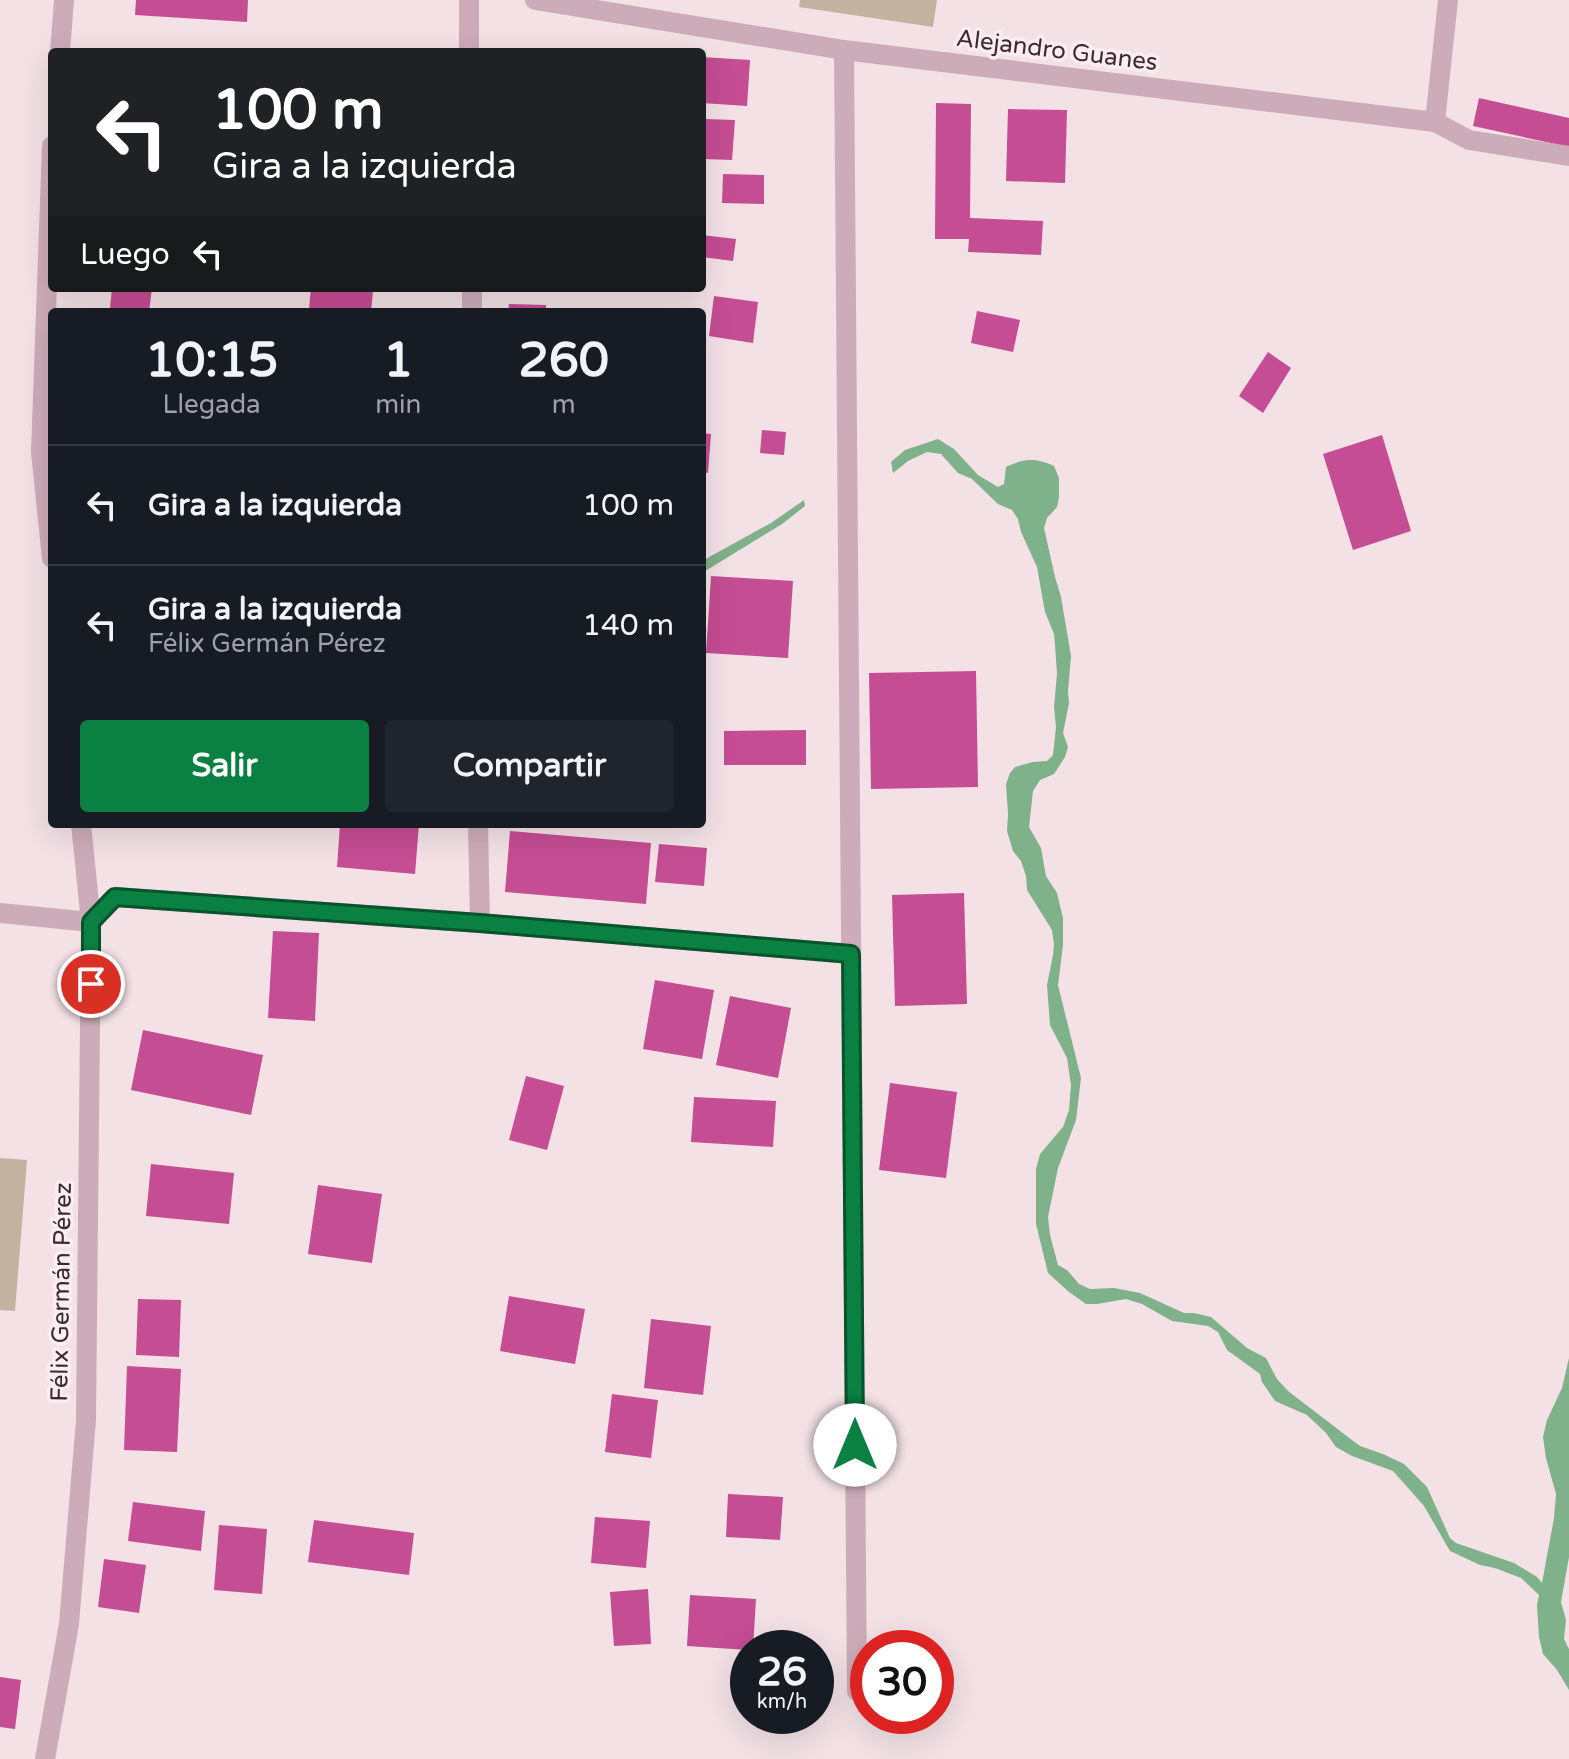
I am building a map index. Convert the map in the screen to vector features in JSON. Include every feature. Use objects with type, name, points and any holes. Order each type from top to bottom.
[{"type":"street","points":[[60,48],[64,0]]},
{"type":"street","points":[[469,0],[469,48]]},
{"type":"street","name":"Alejandro Guanes","points":[[535,0],[844,50],[1435,122],[1469,140],[1569,156]]},
{"type":"street","points":[[1435,122],[1448,0]]},
{"type":"street","points":[[844,50],[857,1630]]},
{"type":"street","points":[[48,257],[41,452],[48,519]]},
{"type":"street","name":"Félix Germán Pérez","points":[[45,1759],[69,1624],[86,1420],[91,922],[81,828]]},
{"type":"street","points":[[478,828],[480,923]]},
{"type":"street","points":[[0,913],[91,922],[115,897],[851,954]]},
{"type":"shaded area","points":[[800,0],[937,0],[933,27],[799,7]]},
{"type":"shaded area","points":[[938,439],[954,449],[978,475],[998,487],[1004,484],[1006,467],[1025,461],[1035,460],[1054,466],[1059,478],[1057,507],[1047,518],[1044,528],[1071,656],[1069,703],[1063,733],[1068,747],[1054,774],[1040,780],[1033,791],[1029,827],[1041,848],[1046,876],[1057,893],[1063,918],[1058,985],[1081,1078],[1076,1120],[1058,1168],[1048,1217],[1058,1265],[1079,1284],[1090,1289],[1114,1288],[1140,1293],[1184,1313],[1211,1317],[1247,1348],[1266,1358],[1277,1379],[1288,1391],[1348,1437],[1360,1446],[1404,1464],[1427,1487],[1450,1538],[1456,1543],[1514,1563],[1542,1583],[1556,1494],[1543,1437],[1547,1420],[1562,1388],[1569,1358],[1569,1557],[1561,1602],[1566,1620],[1564,1639],[1569,1649],[1569,1690],[1543,1654],[1539,1637],[1539,1595],[1521,1578],[1480,1565],[1450,1551],[1424,1506],[1393,1471],[1336,1447],[1307,1415],[1275,1401],[1260,1374],[1227,1350],[1218,1332],[1208,1326],[1172,1321],[1126,1299],[1086,1304],[1048,1273],[1036,1224],[1036,1169],[1040,1154],[1063,1127],[1069,1110],[1071,1085],[1067,1058],[1050,1025],[1047,985],[1054,945],[1052,930],[1027,890],[1021,861],[1013,851],[1007,831],[1006,784],[1015,767],[1047,761],[1053,755],[1057,674],[1054,634],[1045,612],[1037,567],[1012,510],[998,504],[972,479],[958,473],[941,454],[927,452],[893,473],[891,462],[905,450]]},
{"type":"shaded area","points":[[804,500],[805,506],[782,524],[706,571],[706,559],[771,523]]},
{"type":"shaded area","points":[[0,1158],[27,1160],[15,1311],[0,1310]]},
{"type":"building","points":[[136,0],[248,0],[247,22],[135,15]]},
{"type":"building","points":[[706,57],[750,60],[747,106],[706,103]]},
{"type":"building","points":[[1479,98],[1569,118],[1569,147],[1473,126]]},
{"type":"building","points":[[936,103],[971,104],[970,218],[1043,221],[1041,255],[968,252],[969,239],[935,239]]},
{"type":"building","points":[[1008,109],[1067,110],[1065,183],[1006,181]]},
{"type":"building","points":[[706,119],[735,120],[732,160],[706,159]]},
{"type":"building","points":[[723,174],[764,175],[764,204],[722,203]]},
{"type":"building","points":[[706,235],[736,239],[733,261],[706,258]]},
{"type":"building","points":[[112,292],[152,292],[150,308],[110,308]]},
{"type":"building","points":[[311,292],[373,292],[371,308],[309,308]]},
{"type":"building","points":[[714,296],[758,302],[753,343],[709,336]]},
{"type":"building","points":[[509,304],[546,305],[546,308],[508,308]]},
{"type":"building","points":[[977,311],[1020,320],[1013,352],[971,343]]},
{"type":"building","points":[[1268,352],[1291,368],[1263,413],[1239,396]]},
{"type":"building","points":[[762,430],[786,432],[784,455],[760,453]]},
{"type":"building","points":[[706,433],[711,434],[706,473]]},
{"type":"building","points":[[1382,435],[1411,531],[1353,550],[1323,454]]},
{"type":"building","points":[[711,576],[793,581],[788,658],[706,653]]},
{"type":"building","points":[[976,671],[978,787],[871,789],[869,673]]},
{"type":"building","points":[[806,730],[806,765],[724,765],[724,731]]},
{"type":"building","points":[[340,828],[419,828],[415,874],[337,867]]},
{"type":"building","points":[[510,831],[651,843],[646,904],[505,892]]},
{"type":"building","points":[[659,844],[707,848],[704,886],[655,882]]},
{"type":"building","points":[[964,893],[967,1004],[895,1006],[892,895]]},
{"type":"building","points":[[273,931],[319,933],[315,1021],[268,1018]]},
{"type":"building","points":[[655,980],[714,990],[702,1059],[643,1049]]},
{"type":"building","points":[[730,996],[791,1008],[778,1078],[716,1065]]},
{"type":"building","points":[[143,1030],[263,1055],[251,1115],[131,1090]]},
{"type":"building","points":[[526,1076],[564,1086],[547,1150],[509,1140]]},
{"type":"building","points":[[890,1083],[957,1092],[946,1178],[879,1170]]},
{"type":"building","points":[[694,1097],[776,1101],[773,1147],[691,1142]]},
{"type":"building","points":[[151,1164],[234,1173],[229,1224],[146,1216]]},
{"type":"building","points":[[318,1185],[382,1194],[372,1263],[308,1254]]},
{"type":"building","points":[[509,1296],[585,1309],[575,1364],[500,1351]]},
{"type":"building","points":[[138,1299],[181,1300],[179,1357],[136,1355]]},
{"type":"building","points":[[651,1319],[711,1326],[703,1395],[644,1388]]},
{"type":"building","points":[[127,1366],[181,1369],[177,1452],[124,1450]]},
{"type":"building","points":[[612,1394],[658,1400],[651,1458],[605,1452]]},
{"type":"building","points":[[728,1494],[783,1497],[780,1540],[726,1537]]},
{"type":"building","points":[[133,1502],[205,1511],[201,1551],[128,1541]]},
{"type":"building","points":[[595,1517],[650,1521],[646,1568],[591,1563]]},
{"type":"building","points":[[314,1520],[414,1533],[409,1575],[308,1562]]},
{"type":"building","points":[[219,1525],[267,1529],[262,1594],[214,1590]]},
{"type":"building","points":[[104,1559],[146,1565],[139,1613],[98,1607]]},
{"type":"building","points":[[648,1589],[651,1644],[614,1646],[610,1592]]},
{"type":"building","points":[[690,1595],[756,1599],[754,1630],[730,1630],[730,1649],[687,1646]]},
{"type":"building","points":[[0,1677],[21,1680],[15,1729],[0,1727]]},
{"type":"route","points":[[91,984],[91,922],[115,897],[851,954],[855,1445]]}]
